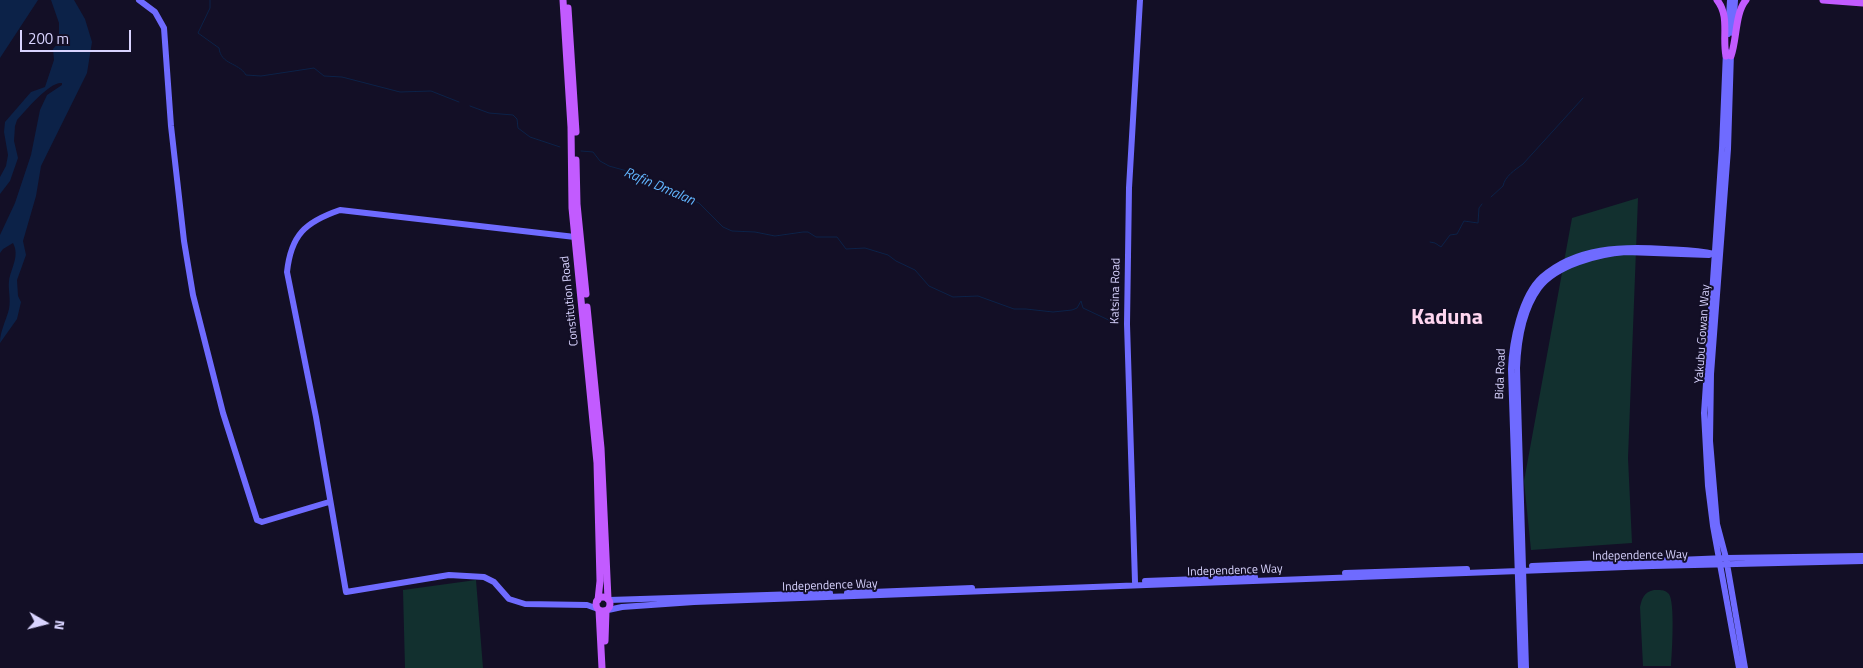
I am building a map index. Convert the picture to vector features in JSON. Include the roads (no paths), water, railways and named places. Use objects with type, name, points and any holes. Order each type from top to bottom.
[{"type":"main road","name":"Constitution Road","points":[[563,0],[578,204],[584,296],[597,463],[601,607],[610,605],[606,591],[601,439],[584,296],[575,237],[572,194],[574,152]]},
{"type":"main road","name":"Constitution Road","points":[[568,0],[572,58],[573,144]]},
{"type":"main road","points":[[1717,0],[1725,15],[1724,42],[1729,56]]},
{"type":"main road","points":[[1729,56],[1735,43],[1738,14],[1746,0]]},
{"type":"main road","points":[[1823,0],[1863,2]]},
{"type":"main road","points":[[602,668],[601,607],[604,597],[608,599]]},
{"type":"main road","points":[[601,607],[606,668]]},
{"type":"street","points":[[139,0],[155,12],[164,28],[171,126],[192,295],[223,413],[257,520],[262,522],[329,502],[316,417],[287,272],[289,259],[298,235],[309,224],[340,210],[575,237]]},
{"type":"street","name":"Katsina Road","points":[[1135,582],[1127,316],[1129,188],[1140,0]]},
{"type":"street","name":"Yakubu Gowan Way","points":[[1729,56],[1730,0]]},
{"type":"street","name":"Yakubu Gowan Way","points":[[1735,0],[1729,56],[1717,254],[1704,413],[1708,486],[1739,668]]},
{"type":"street","name":"Bida Road","points":[[1520,569],[1511,411],[1516,330],[1531,292],[1542,277],[1563,264],[1598,251],[1625,247],[1701,251],[1717,254]]},
{"type":"street","name":"Independence Way","points":[[329,502],[346,592],[449,575],[489,579],[509,599],[525,604],[601,607],[1520,569]]},
{"type":"street","points":[[1710,562],[1720,549],[1736,561]]},
{"type":"street","name":"Independence Way","points":[[608,599],[631,600],[1710,562],[1723,566],[1736,561],[1863,556]]},
{"type":"street","name":"Independence Way","points":[[1736,561],[1863,561]]},
{"type":"street","name":"Yakubu Gowan Way","points":[[1723,566],[1745,668]]},
{"type":"street","points":[[1520,569],[1522,668]]},
{"type":"street","points":[[1520,569],[1526,668]]},
{"type":"water","points":[[0,0],[38,0],[0,58]]},
{"type":"water","points":[[51,0],[74,0],[85,19],[92,42],[87,73],[41,166],[36,196],[23,241],[26,255],[17,280],[18,296],[21,302],[17,319],[0,343],[9,309],[9,281],[16,253],[13,243],[0,253],[0,235],[15,203],[31,155],[40,110],[47,95],[62,85],[62,83],[45,91],[17,120],[14,141],[18,158],[10,181],[0,194],[0,177],[6,166],[8,155],[4,132],[5,122],[31,92],[45,87],[54,60],[53,49],[59,42],[59,23]]},
{"type":"waterway","points":[[210,0],[210,8],[198,33],[219,48],[220,54],[226,61],[239,68],[246,75],[261,76],[314,68],[324,76],[342,77],[400,92],[431,91],[459,102]]},
{"type":"waterway","points":[[1491,197],[1503,186],[1508,176],[1523,164],[1583,98]]},
{"type":"waterway","points":[[470,106],[489,113],[513,115],[517,119],[518,128],[530,137],[560,147]]},
{"type":"waterway","name":"Rafin Dmalan","points":[[581,151],[593,152],[600,161],[655,184],[670,195],[699,203],[723,227],[732,231],[755,232],[775,236],[808,232],[816,237],[837,237],[846,249],[865,248],[888,255],[915,270],[929,286],[953,297],[978,296],[1014,309],[1053,312],[1072,310],[1077,308],[1081,301],[1083,308],[1115,323]]},
{"type":"waterway","points":[[1430,242],[1441,247],[1450,235],[1457,234],[1464,221],[1478,223],[1479,208],[1482,204]]},
{"type":"district","name":"Kaduna","points":[[1447,319]]}]
